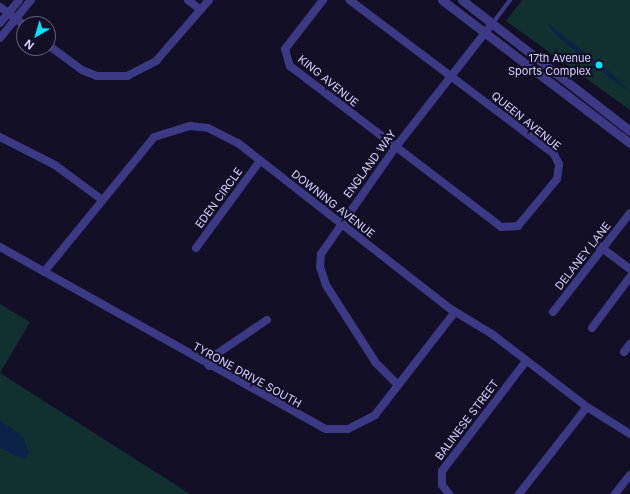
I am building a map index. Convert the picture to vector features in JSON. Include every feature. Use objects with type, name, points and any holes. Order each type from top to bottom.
[{"type":"street","points":[[0,23],[19,0]]},
{"type":"street","points":[[18,16],[31,0]]},
{"type":"street","points":[[188,0],[201,10]]},
{"type":"street","points":[[56,50],[82,70],[97,76],[127,76],[156,62],[209,0]]},
{"type":"street","name":"KING AVENUE","points":[[323,0],[285,50],[285,58],[290,66],[395,148]]},
{"type":"street","points":[[350,0],[450,76]]},
{"type":"street","points":[[442,0],[630,143]]},
{"type":"street","points":[[462,0],[630,131]]},
{"type":"street","points":[[0,7],[16,18],[0,38]]},
{"type":"street","name":"ENGLAND WAY","points":[[398,385],[376,363],[321,275],[321,254],[340,223],[395,148],[492,24]]},
{"type":"street","name":"QUEEN AVENUE","points":[[395,148],[501,227],[510,229],[526,218],[557,179],[559,164],[554,154],[450,76]]},
{"type":"street","name":"DOWNING AVENUE","points":[[44,272],[147,144],[175,128],[198,126],[217,131],[260,161],[455,312],[492,334],[587,407],[630,434]]},
{"type":"street","points":[[0,137],[55,165],[102,199]]},
{"type":"street","name":"EDEN CIRCLE","points":[[196,248],[260,161]]},
{"type":"street","name":"DELANEY LANE","points":[[553,312],[600,246],[630,213]]},
{"type":"street","points":[[600,246],[630,269]]},
{"type":"street","name":"TYRONE DRIVE SOUTH","points":[[0,247],[312,424],[339,431],[375,415],[455,312]]},
{"type":"street","points":[[592,328],[630,277]]},
{"type":"street","points":[[209,366],[218,353],[267,320]]},
{"type":"street","points":[[624,352],[630,344]]},
{"type":"street","name":"BALINESE STREET","points":[[449,494],[442,485],[442,471],[526,361]]},
{"type":"street","points":[[519,494],[587,407]]},
{"type":"street","points":[[615,494],[630,475]]},
{"type":"lane","points":[[492,24],[510,0]]},
{"type":"green space","name":"17th Avenue Sports Complex","points":[[522,0],[630,0],[630,110],[506,21]]},
{"type":"green space","points":[[0,304],[30,322],[0,373]]},
{"type":"green space","points":[[0,373],[190,494],[0,494]]},
{"type":"water","points":[[547,23],[612,74],[630,93],[558,37]]},
{"type":"water","points":[[0,420],[23,437],[29,453],[24,459],[0,448]]},
{"type":"place","name":"17th Avenue Sports Complex","points":[[599,65]]}]
